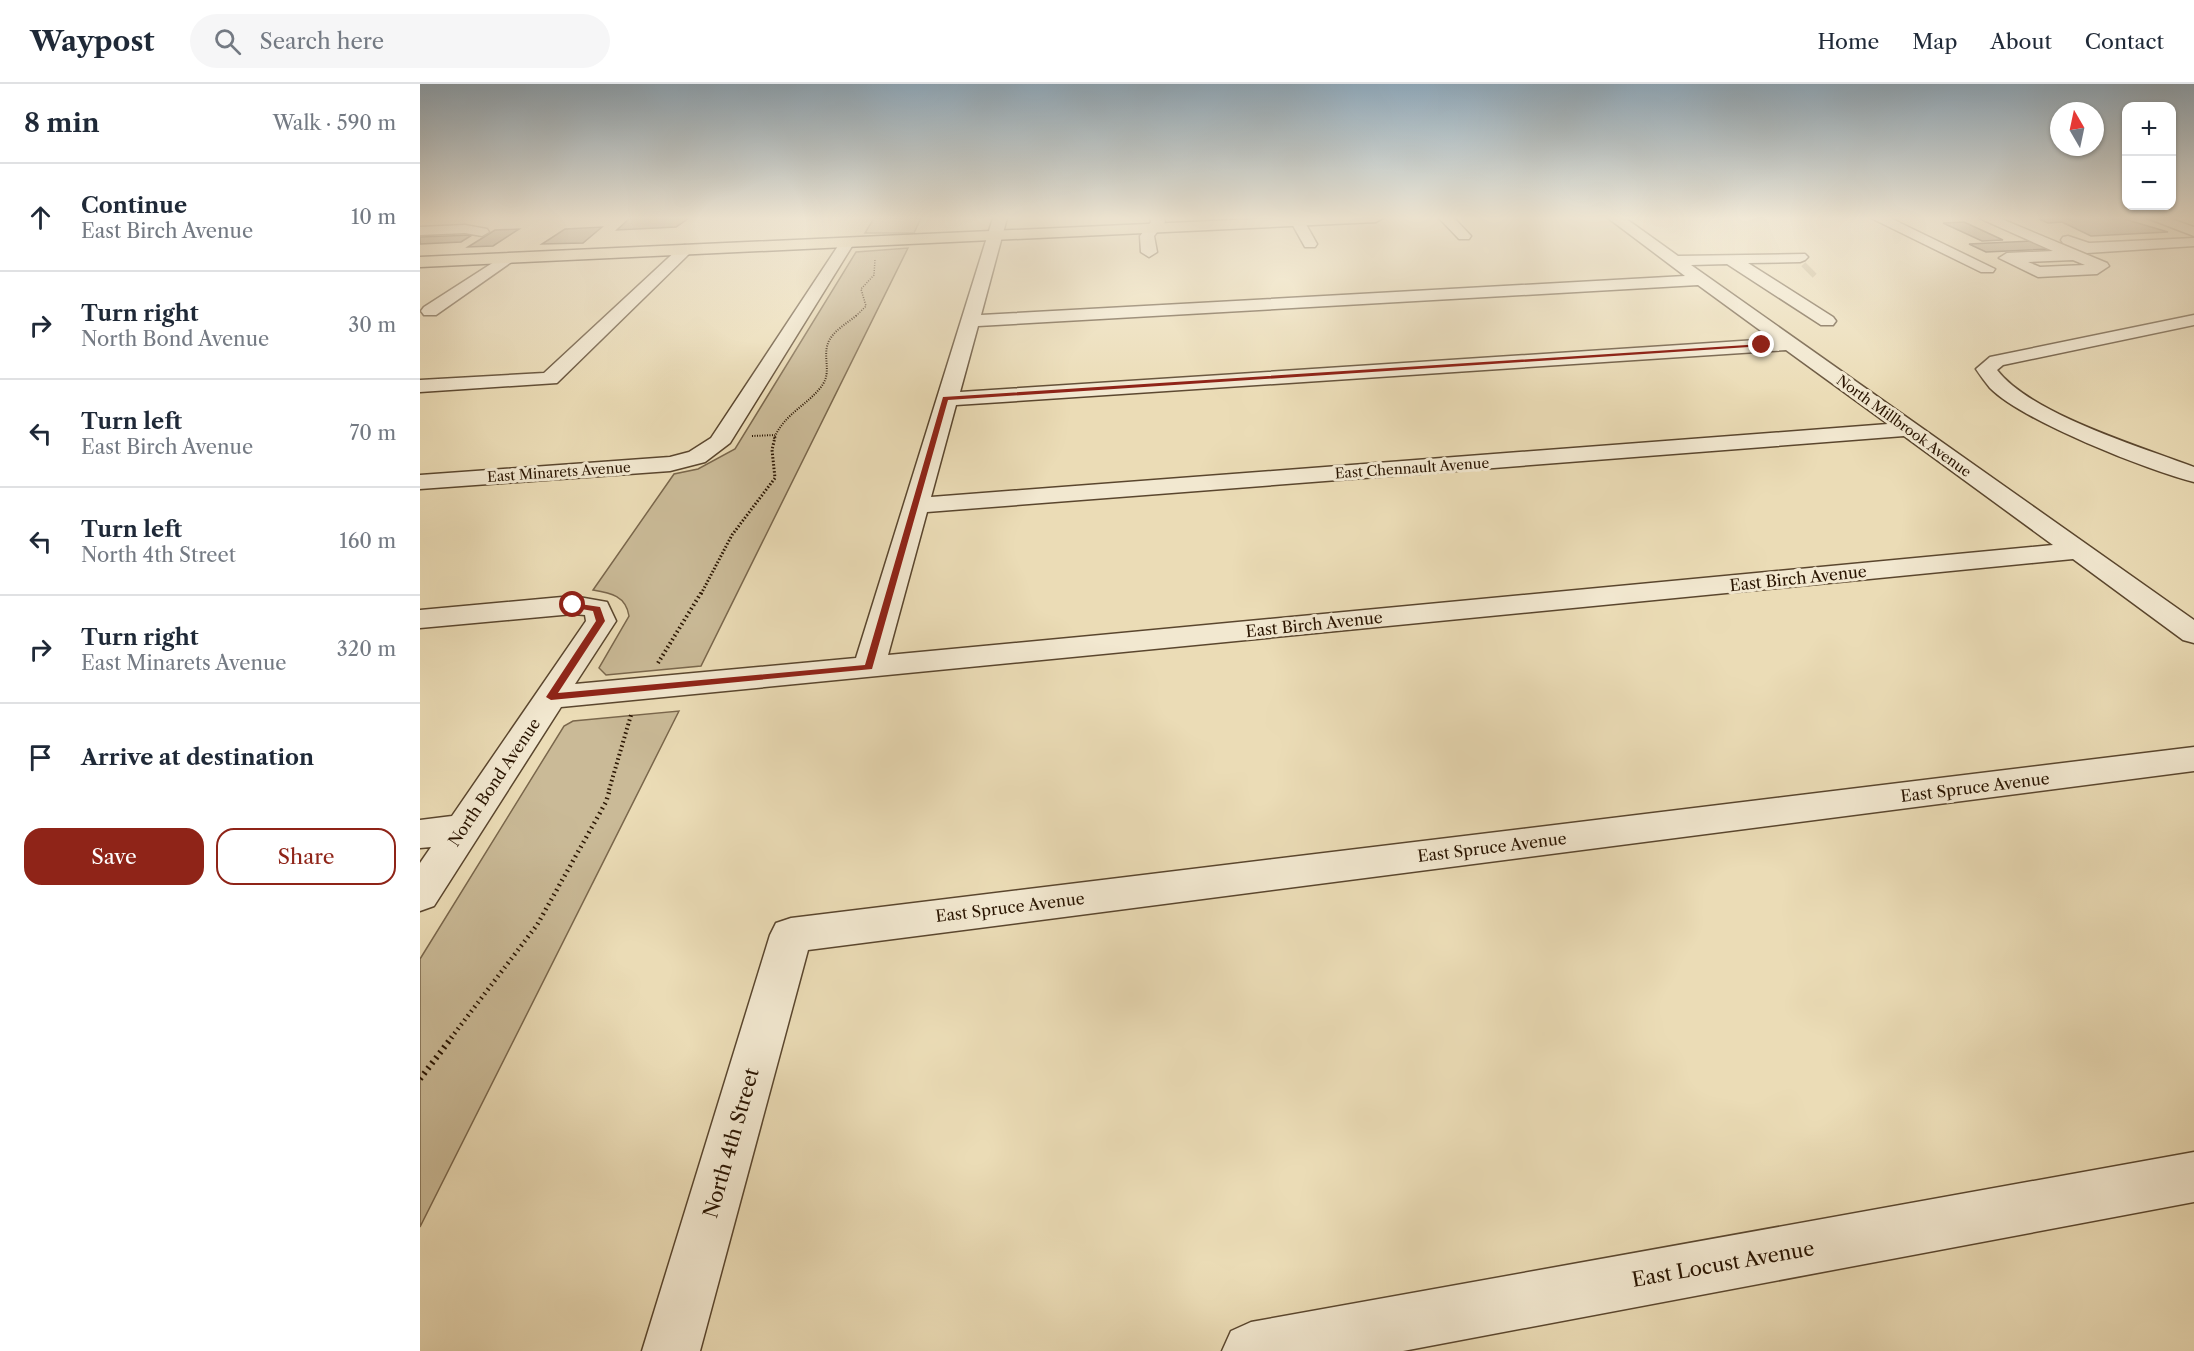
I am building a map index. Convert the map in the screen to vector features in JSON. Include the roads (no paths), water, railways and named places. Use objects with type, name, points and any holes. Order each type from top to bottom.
[{"type":"street","points":[[430,311],[480,277]]},
{"type":"street","points":[[420,386],[550,379],[657,277]]},
{"type":"street","name":"East Minarets Avenue","points":[[420,482],[670,464],[697,457],[719,443],[825,277]]},
{"type":"street","points":[[869,667],[982,277]]},
{"type":"street","name":"North Millbrook Avenue","points":[[1698,277],[2194,634]]},
{"type":"street","points":[[1759,277],[1827,321]]},
{"type":"street","points":[[1762,279],[1790,278]]},
{"type":"street","points":[[968,321],[1702,280]]},
{"type":"street","points":[[2194,320],[1997,361],[1986,369],[1990,379],[2038,410],[2194,475]]},
{"type":"street","points":[[945,399],[1789,344]]},
{"type":"street","name":"East Chennault Avenue","points":[[914,506],[1909,429]]},
{"type":"street","name":"East Birch Avenue","points":[[551,697],[2077,551]]},
{"type":"street","name":"North Bond Avenue","points":[[420,619],[573,605],[597,608],[601,621],[420,895]]},
{"type":"street","name":"East Spruce Avenue","points":[[791,935],[2187,767]]},
{"type":"street","points":[[420,834],[463,829]]},
{"type":"street","name":"North 4th Street","points":[[671,1351],[791,935]]},
{"type":"street","name":"East Locust Avenue","points":[[1251,1351],[2194,1178]]}]
